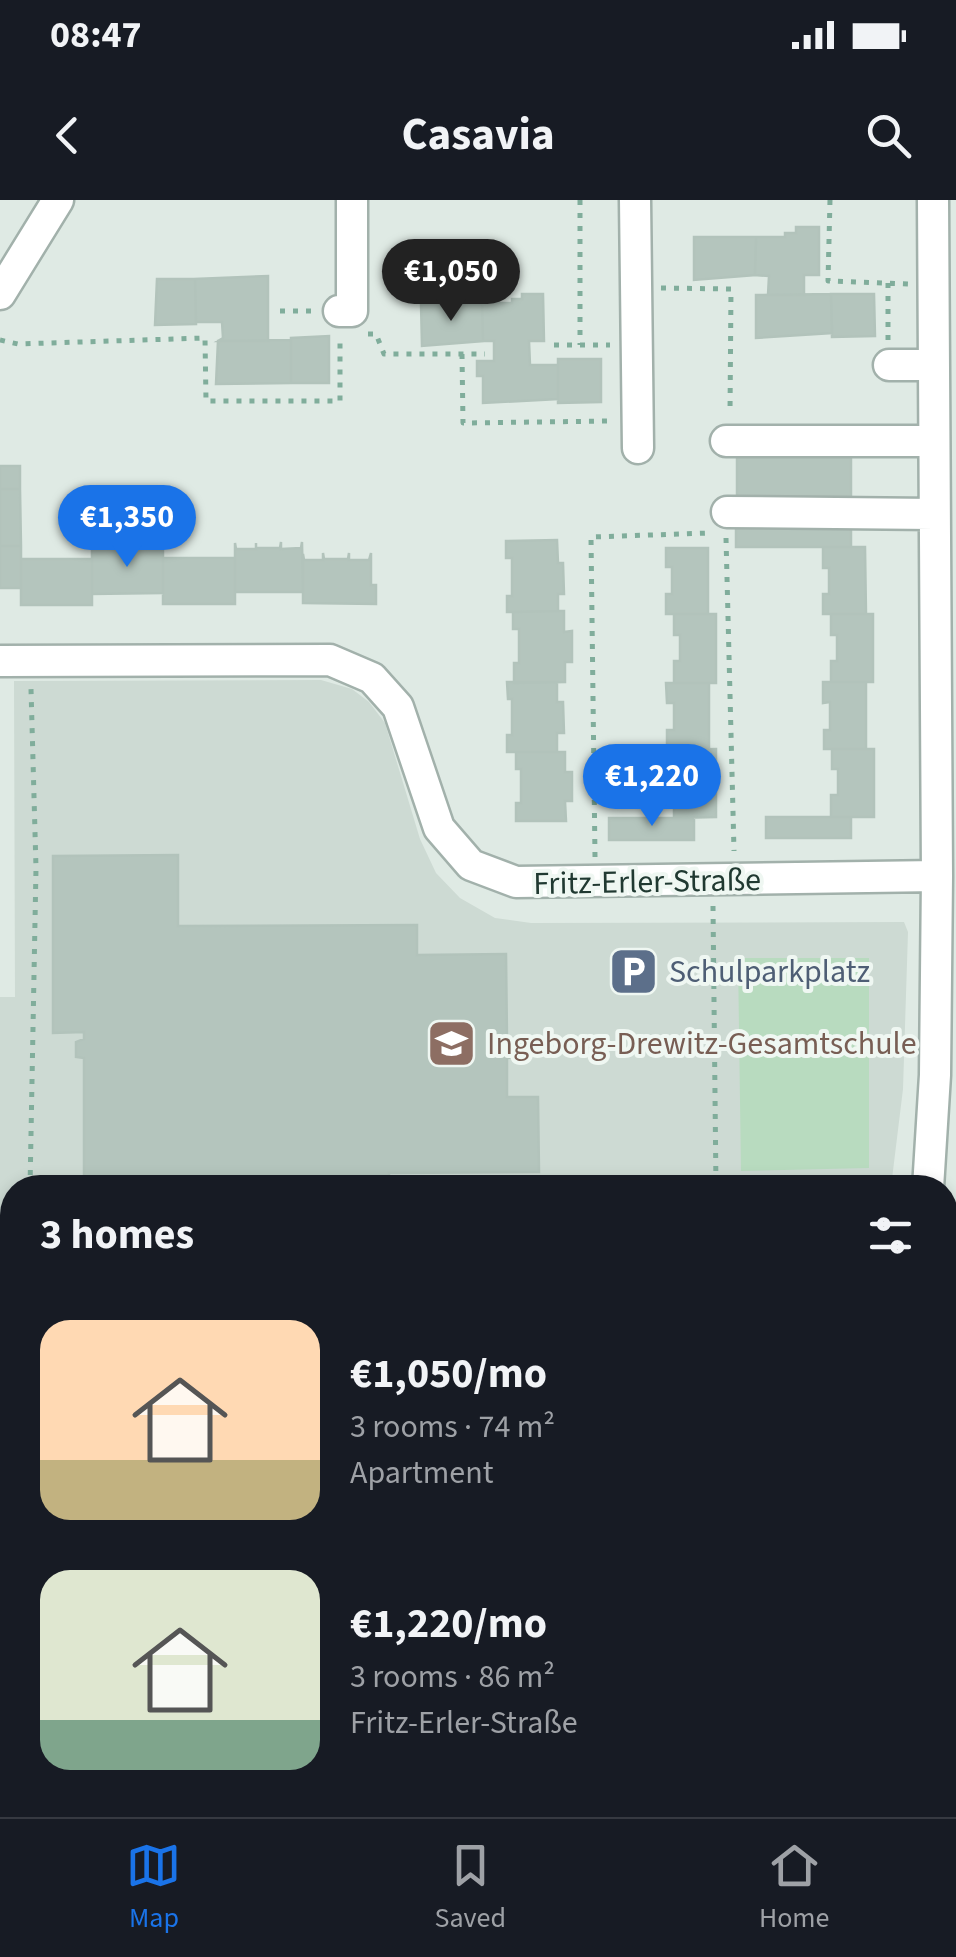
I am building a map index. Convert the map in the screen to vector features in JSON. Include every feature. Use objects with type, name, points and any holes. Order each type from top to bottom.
[{"type":"street","points":[[339,323],[352,311],[352,200]]},
{"type":"street","points":[[635,200],[638,448]]},
{"type":"street","points":[[929,1175],[935,1075],[937,876],[946,826],[941,497],[933,441],[933,200]]},
{"type":"street","points":[[0,294],[53,202]]},
{"type":"street","points":[[888,365],[933,365]]},
{"type":"street","points":[[728,426],[933,441]]},
{"type":"street","points":[[727,512],[941,497]]},
{"type":"street","name":"Fritz-Erler-Straße","points":[[0,661],[330,660],[372,678],[398,707],[440,828],[470,865],[516,882],[937,876]]},
{"type":"path","points":[[580,200],[580,345]]},
{"type":"path","points":[[830,200],[828,281],[933,285]]},
{"type":"path","points":[[888,283],[888,365]]},
{"type":"path","points":[[638,288],[731,289],[728,426]]},
{"type":"path","points":[[280,311],[376,334],[384,354],[485,354]]},
{"type":"path","points":[[0,340],[18,344],[205,338],[206,402],[340,402],[339,323]]},
{"type":"path","points":[[554,345],[610,344],[610,363]]},
{"type":"path","points":[[462,354],[463,423],[612,420]]},
{"type":"path","points":[[596,881],[591,537],[726,532],[724,880],[716,1175]]},
{"type":"path","points":[[30,1175],[36,868],[31,661]]},
{"type":"shaded area","name":"Ingeborg-Drewitz-Gesamtschule","points":[[321,680],[352,689],[369,702],[385,723],[420,839],[436,873],[460,898],[495,918],[531,923],[904,922],[908,932],[903,1089],[892,1175],[0,1175],[0,997],[15,997],[14,681]]},
{"type":"green space","points":[[738,958],[869,958],[869,1168],[741,1171]]},
{"type":"building","points":[[796,227],[819,227],[819,275],[804,275],[804,295],[768,295],[769,276],[755,275],[756,237],[785,237],[785,233],[796,233]]},
{"type":"building","points":[[694,237],[756,237],[755,275],[694,280]]},
{"type":"building","points":[[268,276],[268,341],[218,341],[223,338],[222,322],[196,322],[195,279]]},
{"type":"building","points":[[157,279],[195,279],[196,324],[155,325]]},
{"type":"building","points":[[522,294],[543,294],[544,341],[529,341],[530,365],[558,365],[558,399],[483,403],[483,376],[477,376],[477,361],[494,361],[494,341],[483,341],[482,303],[512,303],[512,299],[522,299]]},
{"type":"building","points":[[831,294],[874,294],[875,336],[832,337]]},
{"type":"building","points":[[831,294],[832,333],[756,338],[756,295]]},
{"type":"building","points":[[482,303],[483,341],[422,346],[421,304]]},
{"type":"building","points":[[329,336],[329,383],[291,383],[291,338]]},
{"type":"building","points":[[291,340],[291,383],[216,384],[218,341]]},
{"type":"building","points":[[558,359],[601,359],[601,402],[558,403]]},
{"type":"building","points":[[737,455],[851,455],[851,496],[737,496]]},
{"type":"building","points":[[0,466],[20,466],[20,489],[0,489]]},
{"type":"building","points":[[0,489],[20,489],[21,546],[0,546]]},
{"type":"building","points":[[736,527],[851,527],[851,547],[736,547]]},
{"type":"building","points":[[557,540],[564,594],[558,594],[558,611],[507,612],[507,596],[512,596],[512,558],[506,558],[506,541]]},
{"type":"building","points":[[281,542],[281,549],[301,548],[302,542],[303,592],[235,592],[235,543],[236,549],[280,548]]},
{"type":"building","points":[[0,546],[21,546],[21,588],[0,588]]},
{"type":"building","points":[[163,547],[163,593],[92,594],[92,548]]},
{"type":"building","points":[[823,547],[865,547],[866,614],[823,614],[823,594],[829,594],[829,568],[823,568]]},
{"type":"building","points":[[666,548],[708,548],[708,614],[666,614],[666,594],[672,594],[672,567],[666,567]]},
{"type":"building","points":[[323,553],[324,559],[348,559],[349,553],[349,560],[369,560],[371,553],[371,585],[376,585],[376,604],[303,603],[303,554],[304,560],[323,560]]},
{"type":"building","points":[[163,558],[235,558],[235,604],[163,604]]},
{"type":"building","points":[[21,559],[92,559],[92,605],[21,605]]},
{"type":"building","points":[[564,611],[564,632],[572,631],[572,662],[565,662],[565,682],[514,683],[514,663],[519,663],[519,629],[513,629],[513,612]]},
{"type":"building","points":[[674,614],[716,614],[716,683],[674,683],[674,661],[680,661],[680,635],[674,635]]},
{"type":"building","points":[[831,614],[873,614],[873,682],[831,682],[831,661],[837,661],[837,635],[831,635]]},
{"type":"building","points":[[507,682],[557,682],[557,702],[563,702],[564,733],[557,733],[557,752],[507,752],[507,735],[512,735],[512,699],[508,699]]},
{"type":"building","points":[[823,682],[866,682],[866,749],[824,749],[824,730],[830,730],[830,702],[823,703]]},
{"type":"building","points":[[666,683],[709,683],[709,750],[667,750],[667,730],[674,730],[674,703],[667,703]]},
{"type":"building","points":[[716,749],[716,817],[674,818],[674,794],[680,794],[680,771],[674,771],[673,750]]},
{"type":"building","points":[[832,749],[874,749],[874,817],[831,817],[831,795],[838,795],[838,769],[832,769]]},
{"type":"building","points":[[516,752],[565,752],[565,772],[572,772],[572,801],[565,801],[566,821],[516,821],[516,803],[521,803],[521,769],[516,769]]},
{"type":"building","points":[[766,817],[851,817],[851,838],[766,838]]},
{"type":"building","points":[[609,818],[694,818],[694,840],[609,840]]},
{"type":"building","points":[[178,855],[178,926],[417,925],[417,955],[506,954],[507,1038],[514,1038],[515,1057],[507,1058],[507,1097],[538,1097],[539,1172],[84,1175],[84,1058],[76,1057],[76,1042],[84,1039],[84,1032],[53,1033],[53,856]]},
{"type":"place","name":"Schulparkplatz","points":[[634,971]]},
{"type":"place","name":"Ingeborg-Drewitz-Gesamtschule","points":[[452,1043]]}]
